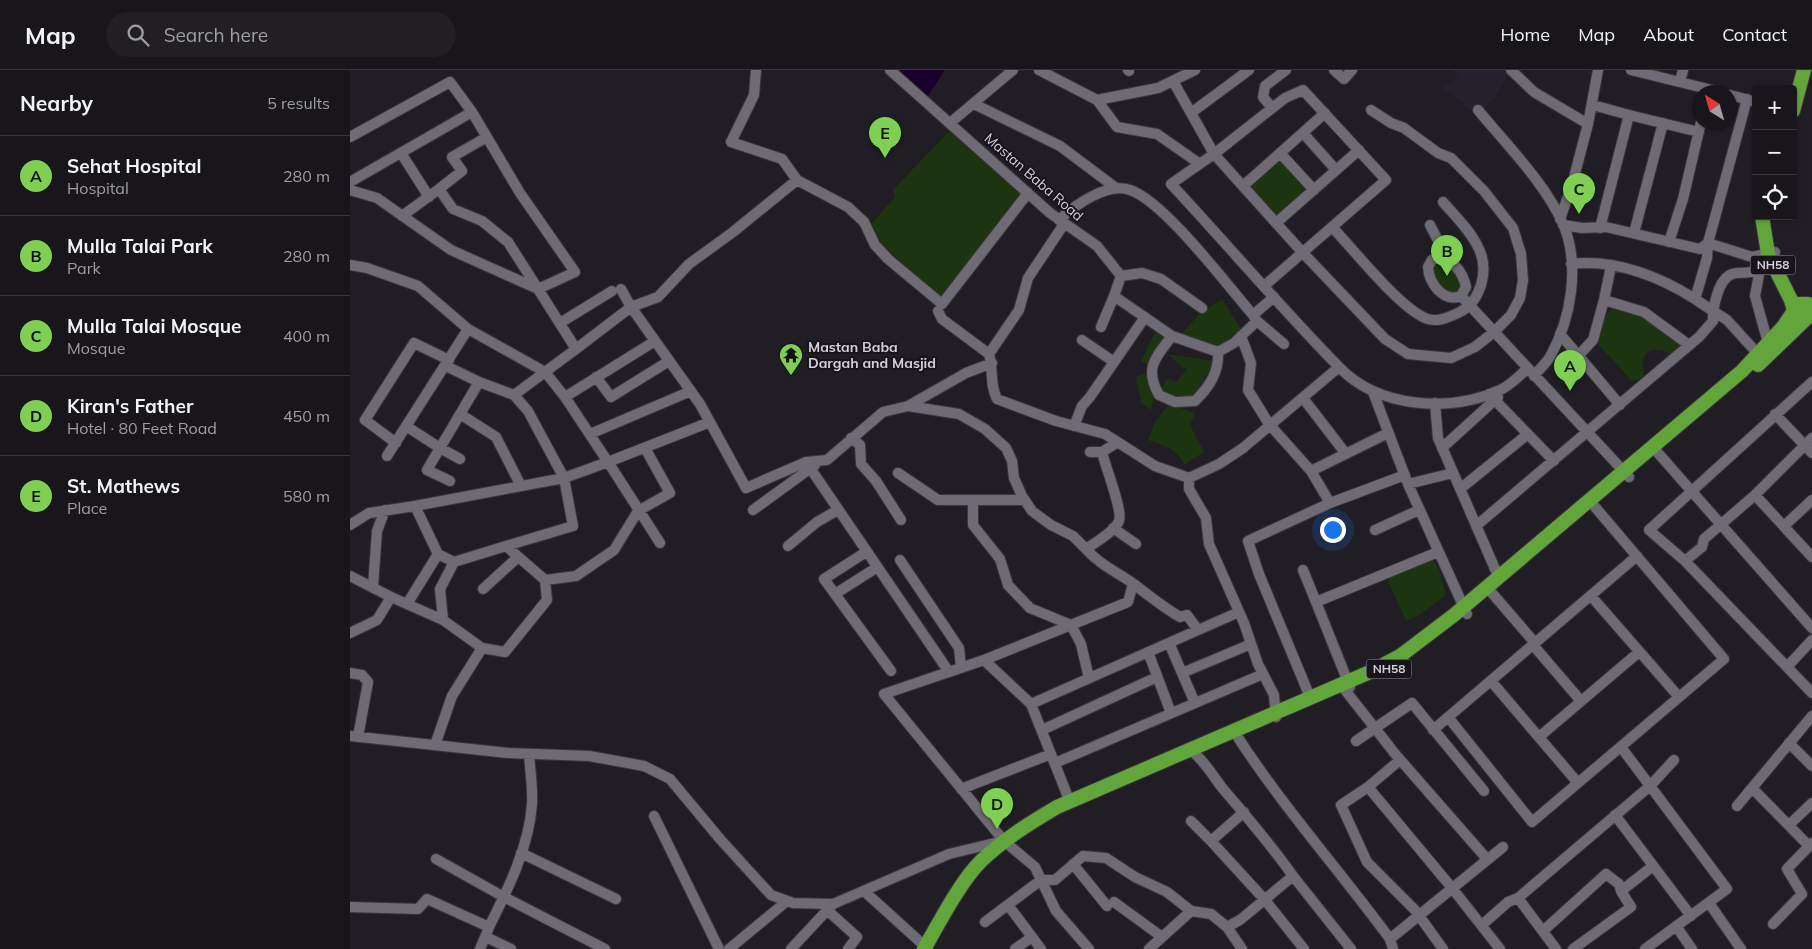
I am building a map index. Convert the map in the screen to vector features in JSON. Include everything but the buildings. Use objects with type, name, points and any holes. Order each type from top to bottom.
[{"type":"highway","points":[[1791,85],[1794,70]]},
{"type":"highway","points":[[1797,96],[1804,70]]},
{"type":"highway","name":"NH58","points":[[1763,220],[1772,253],[1792,300],[1807,310]]},
{"type":"highway","name":"NH58","points":[[1770,220],[1772,253]]},
{"type":"highway","name":"NH58","points":[[1466,611],[1498,578],[1627,474],[1742,371],[1768,343],[1807,310]]},
{"type":"highway","name":"NH58","points":[[927,949],[985,867],[1019,829],[1070,802],[1404,661],[1466,611],[1492,593],[1595,506],[1627,474],[1658,453],[1790,337],[1807,310]]},
{"type":"highway","name":"NH58","points":[[1007,843],[1060,814],[1237,736],[1310,698],[1348,686]]},
{"type":"street","points":[[756,70],[754,95],[731,142],[782,159],[797,180],[848,207],[864,222],[875,245],[942,304],[1028,193]]},
{"type":"street","name":"Mastan Baba Road","points":[[890,70],[1062,222],[1097,246],[1121,276]]},
{"type":"street","points":[[950,123],[1013,70]]},
{"type":"street","points":[[1039,70],[1097,100],[1117,127],[1157,134],[1200,164]]},
{"type":"street","points":[[1097,100],[1158,88],[1194,70]]},
{"type":"street","points":[[1191,113],[1249,70]]},
{"type":"street","points":[[1272,108],[1264,97],[1265,86],[1286,70]]},
{"type":"street","points":[[1334,70],[1344,79],[1352,70]]},
{"type":"street","points":[[1511,70],[1534,92],[1588,124]]},
{"type":"street","points":[[1562,222],[1593,105],[1598,70]]},
{"type":"street","points":[[1632,70],[1692,86]]},
{"type":"street","points":[[1680,82],[1683,70]]},
{"type":"street","points":[[1173,80],[1214,154],[1385,340],[1408,354],[1451,358],[1475,347],[1494,332],[1511,315],[1520,298],[1523,280],[1521,254],[1513,228],[1484,192],[1451,158],[1438,153],[1411,133],[1371,110]]},
{"type":"street","points":[[350,137],[450,82],[472,112],[520,193],[575,272],[538,289],[451,250],[377,198],[350,190]]},
{"type":"street","points":[[1264,286],[1386,180],[1303,90],[1285,98],[1214,154],[1171,184],[1264,286],[1351,380],[1373,392],[1394,398],[1435,403],[1492,398]]},
{"type":"street","points":[[1696,299],[1707,258],[1708,243],[1751,101],[1737,97]]},
{"type":"street","points":[[974,104],[1060,146],[1116,188]]},
{"type":"street","points":[[1593,105],[1663,123],[1692,126]]},
{"type":"street","points":[[1442,448],[1502,389],[1550,357],[1567,317],[1572,281],[1569,241],[1562,222],[1520,160],[1478,110]]},
{"type":"street","points":[[350,182],[472,112]]},
{"type":"street","points":[[1244,186],[1325,113]]},
{"type":"street","points":[[1600,228],[1629,115]]},
{"type":"street","points":[[1634,234],[1663,123]]},
{"type":"street","points":[[1669,242],[1683,199],[1699,130]]},
{"type":"street","points":[[1303,133],[1336,170]]},
{"type":"street","points":[[402,216],[462,171],[452,156],[486,137]]},
{"type":"street","points":[[1276,223],[1359,150]]},
{"type":"street","points":[[401,153],[429,197]]},
{"type":"street","points":[[1280,153],[1314,190]]},
{"type":"street","points":[[514,395],[632,308],[658,297],[689,264],[734,232],[797,180]]},
{"type":"street","points":[[560,324],[617,290],[691,391],[746,488],[818,461],[827,460],[883,412],[908,406],[966,374],[990,358],[1018,310],[1028,278],[1062,222],[1090,197],[1116,188],[1130,190],[1149,202],[1177,227],[1255,318],[1284,344]]},
{"type":"street","points":[[439,189],[453,209],[482,222],[508,242],[576,349]]},
{"type":"street","points":[[1332,227],[1407,307],[1431,320],[1442,320],[1470,306],[1479,293],[1483,276],[1479,249],[1471,234],[1442,202]]},
{"type":"street","points":[[1562,222],[1582,228],[1600,228],[1634,234],[1700,249],[1708,243]]},
{"type":"street","points":[[1430,226],[1448,260]]},
{"type":"street","points":[[1708,243],[1752,257],[1772,253]]},
{"type":"street","points":[[1768,343],[1755,296],[1763,259],[1772,253]]},
{"type":"street","points":[[1440,258],[1448,260],[1457,267],[1464,278],[1466,287],[1461,296],[1455,298],[1447,296],[1432,284],[1428,267],[1432,260],[1440,258]]},
{"type":"street","points":[[1571,264],[1611,266],[1658,278],[1696,299],[1727,320],[1758,354]]},
{"type":"street","points":[[350,265],[367,268],[418,286],[468,329],[545,372],[565,397],[590,434],[660,543]]},
{"type":"street","points":[[1578,356],[1593,340],[1611,266]]},
{"type":"street","points":[[1476,526],[1689,346],[1713,321],[1713,311],[1718,291],[1728,277],[1735,273],[1752,274],[1760,269]]},
{"type":"street","points":[[1101,327],[1121,276],[1142,273],[1161,279],[1202,308]]},
{"type":"street","points":[[1114,296],[1172,336],[1218,352]]},
{"type":"street","points":[[1218,352],[1241,336],[1274,296]]},
{"type":"street","points":[[1461,296],[1586,433],[1627,474]]},
{"type":"street","points":[[1604,300],[1644,312],[1689,346]]},
{"type":"street","points":[[938,311],[942,319],[990,358],[993,368],[991,385],[997,399],[1074,426],[1106,434],[1156,466],[1189,478],[1219,464],[1242,448],[1339,367]]},
{"type":"street","points":[[1074,426],[1082,406],[1090,398],[1145,317]]},
{"type":"street","points":[[387,456],[468,329]]},
{"type":"street","points":[[1560,334],[1620,405]]},
{"type":"street","points":[[1172,336],[1154,363],[1150,379],[1159,395],[1175,402],[1195,401],[1209,386],[1218,364],[1218,352]]},
{"type":"street","points":[[1241,336],[1251,363],[1248,390],[1269,424],[1311,471],[1330,503]]},
{"type":"street","points":[[1082,340],[1114,362]]},
{"type":"street","points":[[565,397],[655,341]]},
{"type":"street","points":[[396,443],[364,420],[414,342],[479,382],[514,395],[528,411],[564,478],[573,526],[454,562],[438,554],[415,506]]},
{"type":"street","points":[[596,378],[611,397],[669,361]]},
{"type":"street","points":[[450,481],[427,470],[479,382]]},
{"type":"street","points":[[1812,382],[1648,530],[1685,561],[1812,693]]},
{"type":"street","points":[[590,434],[691,391]]},
{"type":"street","points":[[1373,392],[1406,480],[1466,611]]},
{"type":"street","points":[[1303,398],[1346,454]]},
{"type":"street","points":[[1492,398],[1554,461]]},
{"type":"street","points":[[1435,403],[1438,438],[1498,578]]},
{"type":"street","points":[[908,406],[959,414],[985,429],[1006,448],[1012,461],[1014,478],[1032,511],[1051,525],[1074,536],[1097,562],[1133,584],[1152,600],[1180,617],[1187,615],[1198,630]]},
{"type":"street","points":[[460,414],[496,438],[521,486]]},
{"type":"street","points":[[1685,561],[1702,546],[1704,539],[1809,446],[1775,414]]},
{"type":"street","points":[[350,525],[369,513],[564,478],[710,422]]},
{"type":"street","points":[[406,426],[460,459]]},
{"type":"street","points":[[1311,471],[1388,433]]},
{"type":"street","points":[[1460,489],[1528,434]]},
{"type":"street","points":[[851,438],[860,445],[861,464],[876,480],[901,520]]},
{"type":"street","points":[[1090,452],[1102,452],[1118,442]]},
{"type":"street","points":[[545,580],[576,576],[614,550],[638,511],[670,493],[645,448]]},
{"type":"street","points":[[1086,549],[1113,528],[1119,520],[1118,508],[1102,452]]},
{"type":"street","points":[[1658,453],[1812,628]]},
{"type":"street","points":[[808,466],[949,672]]},
{"type":"street","points":[[753,510],[808,466]]},
{"type":"street","points":[[898,473],[938,500],[1025,500]]},
{"type":"street","points":[[1310,698],[1259,574],[1248,541],[1330,503],[1406,480],[1453,473]]},
{"type":"street","points":[[1189,478],[1189,489],[1206,518],[1209,544],[1239,612],[1263,674],[1274,695],[1275,716]]},
{"type":"street","points":[[1755,495],[1812,557]]},
{"type":"street","points":[[973,500],[973,525],[1000,559],[1008,585],[1030,608],[1071,625],[1081,644],[1089,678]]},
{"type":"street","points":[[1784,526],[1812,500]]},
{"type":"street","points":[[1448,717],[1532,822],[1724,659],[1595,506]]},
{"type":"street","points":[[373,587],[377,531],[386,510]]},
{"type":"street","points":[[788,546],[817,522],[838,510]]},
{"type":"street","points":[[1375,530],[1420,510]]},
{"type":"street","points":[[1113,528],[1136,544]]},
{"type":"street","points":[[350,576],[443,620],[482,648],[505,652],[547,600],[545,580],[506,546]]},
{"type":"street","points":[[866,552],[824,579],[891,671]]},
{"type":"street","points":[[1316,602],[1438,552]]},
{"type":"street","points":[[406,604],[438,554]]},
{"type":"street","points":[[1433,730],[1637,556]]},
{"type":"street","points":[[483,588],[518,557]]},
{"type":"street","points":[[900,560],[959,648],[961,668]]},
{"type":"street","points":[[443,620],[440,589],[454,562]]},
{"type":"street","points":[[835,594],[876,568]]},
{"type":"street","points":[[1303,570],[1348,686],[1375,730],[1487,859]]},
{"type":"street","points":[[1087,948],[1056,911],[1035,867],[1007,843],[884,694],[984,660],[1128,602],[1133,584]]},
{"type":"street","points":[[1492,593],[1581,701]]},
{"type":"street","points":[[1590,596],[1679,697]]},
{"type":"street","points":[[350,633],[377,620],[391,597]]},
{"type":"street","points":[[1031,704],[1239,612]]},
{"type":"street","points":[[1788,668],[1812,640]]},
{"type":"street","points":[[1169,643],[1195,703]]},
{"type":"street","points":[[1182,673],[1251,644]]},
{"type":"street","points":[[435,745],[452,696],[482,648]]},
{"type":"street","points":[[1148,652],[1171,713]]},
{"type":"street","points":[[1539,737],[1639,652]]},
{"type":"street","points":[[984,660],[1031,704],[1070,802]]},
{"type":"street","points":[[350,673],[362,675],[368,682],[354,737],[529,754],[589,756],[644,766],[670,780],[756,880],[772,894],[793,903],[830,907],[857,937],[848,949]]},
{"type":"street","points":[[961,788],[1053,758],[1171,713],[1263,674]]},
{"type":"street","points":[[1042,730],[1157,677]]},
{"type":"street","points":[[1490,681],[1578,783]]},
{"type":"street","points":[[1356,741],[1375,730],[1412,703],[1484,791]]},
{"type":"street","points":[[1737,806],[1812,716]]},
{"type":"street","points":[[1237,736],[1251,758],[1352,887],[1391,944],[1418,916],[1503,846]]},
{"type":"street","points":[[1789,743],[1812,766]]},
{"type":"street","points":[[1621,747],[1727,889],[1645,949]]},
{"type":"street","points":[[480,949],[504,897],[526,840],[532,803],[529,754]]},
{"type":"street","points":[[1195,754],[1206,763],[1214,777],[1244,812],[1351,949]]},
{"type":"street","points":[[1400,760],[1368,787],[1341,805],[1367,862],[1418,916],[1443,949]]},
{"type":"street","points":[[1482,926],[1508,902],[1518,898],[1650,786],[1674,760]]},
{"type":"street","points":[[1368,787],[1500,949]]},
{"type":"street","points":[[1752,788],[1811,844],[1787,869],[1802,894],[1773,924]]},
{"type":"street","points":[[1789,825],[1812,803]]},
{"type":"street","points":[[1211,841],[1244,812]]},
{"type":"street","points":[[654,816],[719,949]]},
{"type":"street","points":[[1615,816],[1691,916]]},
{"type":"street","points":[[1191,821],[1265,900],[1304,949]]},
{"type":"street","points":[[791,949],[830,907],[949,854],[1007,843]]},
{"type":"street","points":[[521,853],[616,899]]},
{"type":"street","points":[[985,922],[1041,880],[1055,880],[1083,856],[1106,858],[1135,876],[1167,892],[1191,911],[1211,914],[1227,926],[1242,949]]},
{"type":"street","points":[[436,859],[504,897],[605,949]]},
{"type":"street","points":[[1073,864],[1110,904],[1162,937]]},
{"type":"street","points":[[1621,891],[1653,866]]},
{"type":"street","points":[[1543,931],[1606,874],[1619,884],[1631,907],[1574,949]]},
{"type":"street","points":[[1227,926],[1240,920],[1294,876]]},
{"type":"street","points":[[864,891],[927,949]]},
{"type":"street","points":[[1518,898],[1556,949]]},
{"type":"street","points":[[350,907],[418,909],[427,899],[488,932],[511,949]]},
{"type":"street","points":[[729,949],[787,901]]},
{"type":"street","points":[[1708,903],[1741,949]]},
{"type":"street","points":[[1008,905],[1041,949]]},
{"type":"street","points":[[1149,949],[1191,911]]},
{"type":"street","points":[[1676,926],[1692,949]]},
{"type":"street","points":[[1015,949],[1032,937]]},
{"type":"shaded area","points":[[889,70],[944,70],[944,71],[925,101]]},
{"type":"shaded area","points":[[1453,70],[1503,70],[1508,75],[1495,97],[1476,114],[1444,88],[1458,76]]},
{"type":"green space","points":[[950,130],[1020,194],[942,297],[884,247],[871,224],[895,197],[893,190]]},
{"type":"green space","points":[[1282,157],[1311,190],[1277,217],[1252,189],[1252,186]]},
{"type":"green space","points":[[1439,262],[1458,272],[1464,289],[1455,296],[1443,288],[1435,277],[1432,267]]},
{"type":"green space","points":[[1222,299],[1241,329],[1219,346],[1182,334],[1199,314]]},
{"type":"green space","points":[[1613,307],[1640,311],[1678,342],[1680,346],[1672,356],[1659,350],[1647,353],[1643,362],[1643,379],[1632,381],[1598,344],[1603,320]]},
{"type":"green space","points":[[1156,330],[1167,337],[1150,367],[1141,361]]},
{"type":"green space","points":[[1166,354],[1215,361],[1194,396],[1184,398],[1158,393],[1168,378],[1176,382],[1187,370]]},
{"type":"green space","points":[[1148,372],[1154,396],[1151,410],[1141,403],[1136,377]]},
{"type":"green space","points":[[1169,404],[1195,413],[1190,425],[1204,452],[1184,465],[1174,451],[1148,440],[1155,422]]},
{"type":"green space","points":[[1432,559],[1439,569],[1446,595],[1421,614],[1406,621],[1388,581],[1392,576]]},
{"type":"place","name":"St. Mathews","points":[[885,158]]},
{"type":"place","name":"Mulla Talai Mosque","points":[[1579,214]]},
{"type":"place","name":"Mulla Talai Park","points":[[1447,276]]},
{"type":"place","name":"Mastan Baba Dargah and Masjid","points":[[791,376]]},
{"type":"place","name":"Sehat Hospital","points":[[1570,391]]},
{"type":"place","name":"Kiran's Father","points":[[997,829]]}]
